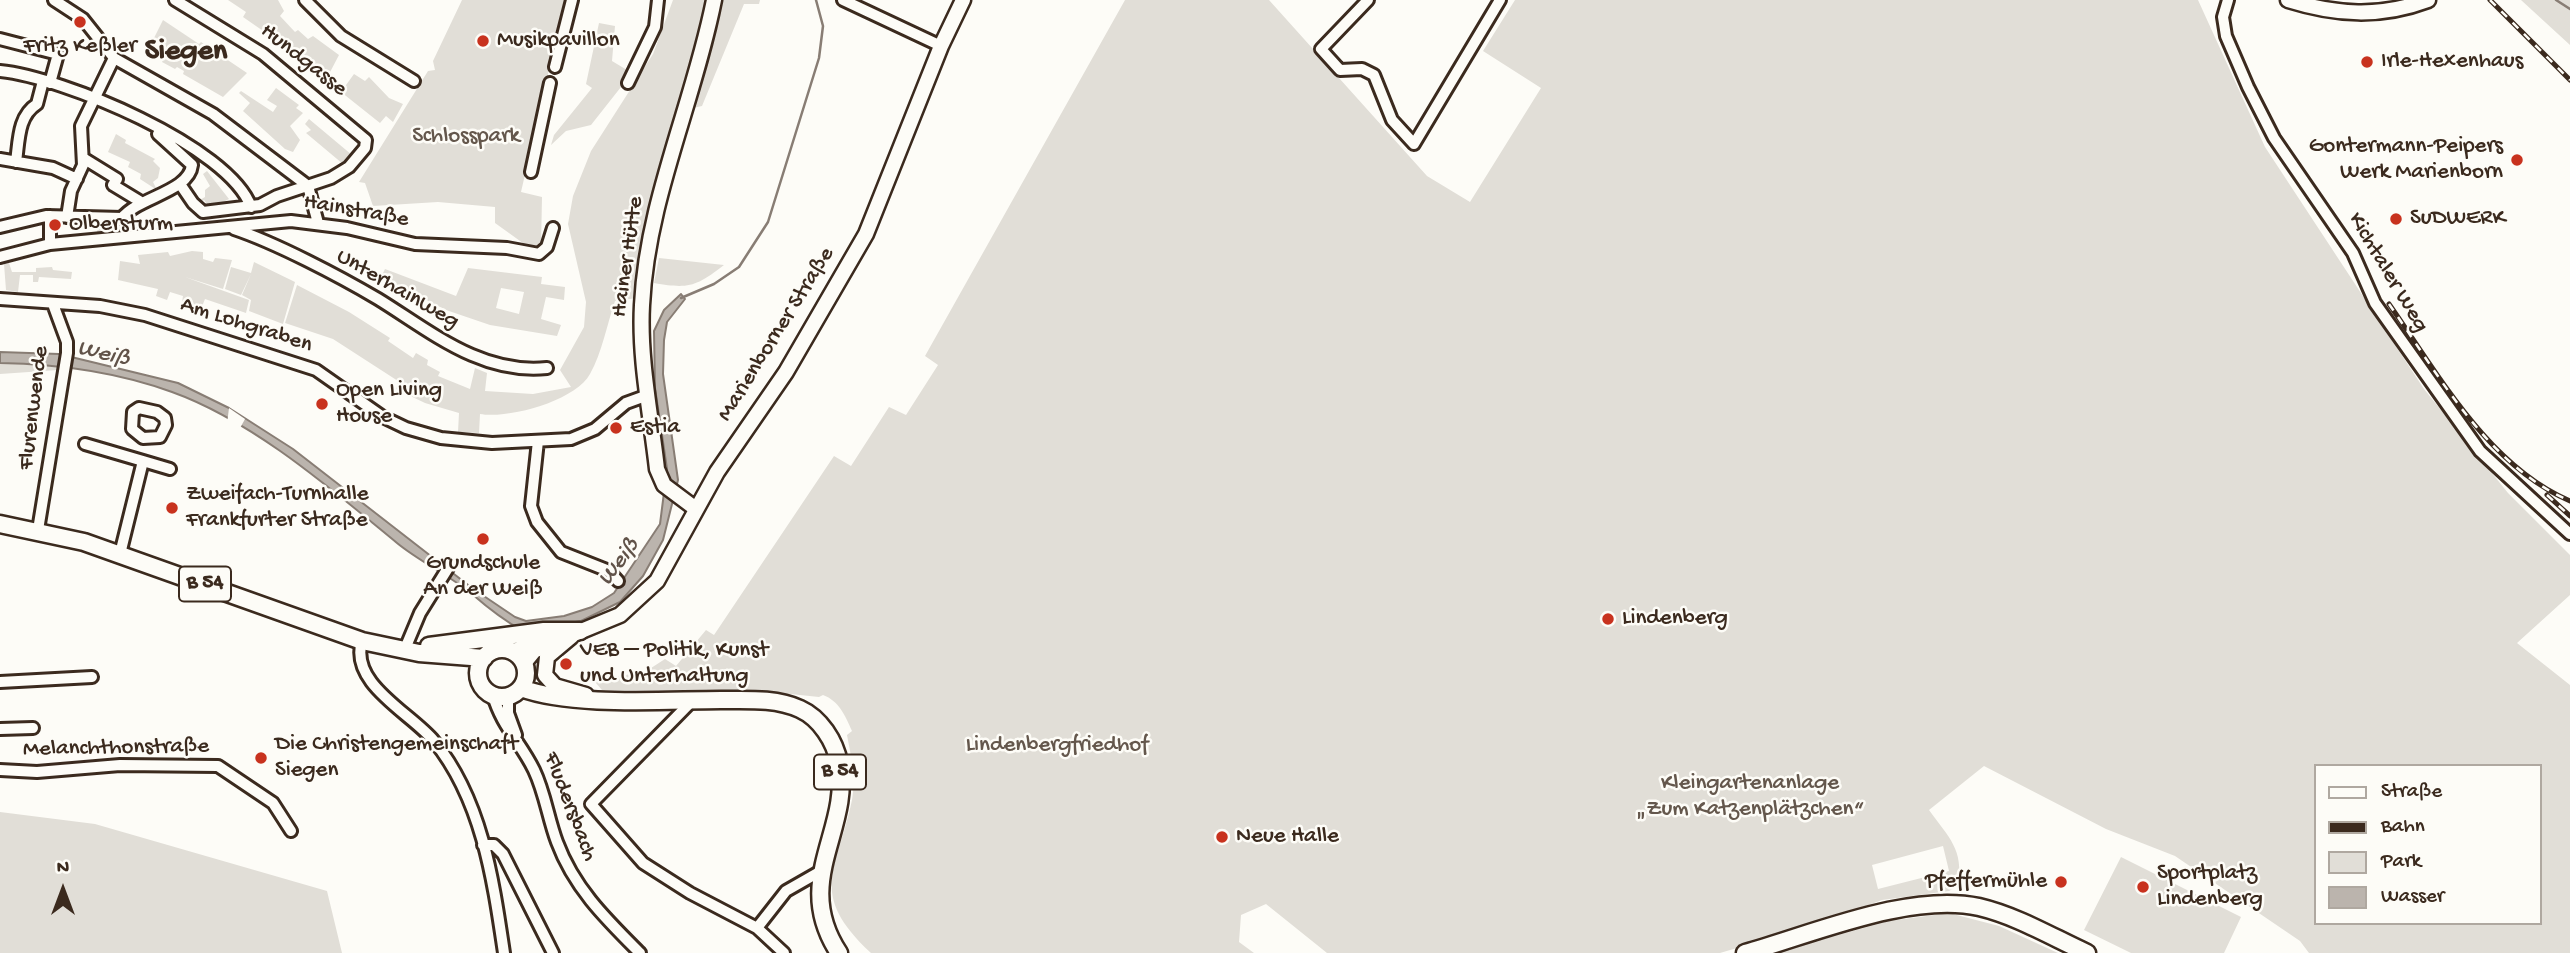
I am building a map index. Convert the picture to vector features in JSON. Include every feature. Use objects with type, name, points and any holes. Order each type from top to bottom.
[{"type":"main road","name":"Hainer Hütte","points":[[696,509],[664,485],[657,469],[641,325],[650,245],[662,188],[714,0]]},
{"type":"main road","name":"Marienborner Straße","points":[[514,678],[534,651],[620,615],[657,581],[717,472],[786,372],[866,234],[941,46],[963,0]]},
{"type":"main road","points":[[2288,0],[2329,12],[2357,14],[2388,12],[2428,0]]},
{"type":"main road","name":"B 54","points":[[0,524],[38,530],[120,554],[385,647],[419,653],[481,671],[498,650],[514,678],[565,697],[787,704],[804,710],[822,726],[832,741],[841,779],[838,806],[821,871],[823,914],[839,953]]},
{"type":"main road","points":[[385,647],[407,644],[450,645],[544,631],[572,634]]},
{"type":"main road","points":[[572,634],[547,657],[545,675],[555,686],[597,699]]},
{"type":"main road","points":[[481,671],[514,678]]},
{"type":"main road","points":[[1745,953],[1885,911],[1937,904],[1964,905],[1996,912],[2087,953]]},
{"type":"street","points":[[54,0],[83,19],[114,58],[213,114],[308,186],[318,223]]},
{"type":"street","name":"Hundgasse","points":[[175,0],[263,54],[366,144],[349,167],[308,186]]},
{"type":"street","points":[[305,0],[341,36],[414,80]]},
{"type":"street","points":[[555,67],[572,0]]},
{"type":"street","points":[[628,83],[656,27],[658,0]]},
{"type":"street","points":[[843,0],[941,46]]},
{"type":"street","points":[[1367,0],[1321,49],[1339,70],[1363,69],[1374,75],[1392,120],[1414,145],[1500,0]]},
{"type":"street","name":"Kichtaler Weg","points":[[2228,0],[2223,17],[2225,36],[2248,87],[2274,138],[2353,253],[2375,303],[2480,451],[2570,534]]},
{"type":"street","points":[[0,39],[58,54],[37,104],[27,110],[21,127],[16,162]]},
{"type":"street","points":[[67,217],[71,191],[83,158],[79,133],[114,58]]},
{"type":"street","points":[[0,71],[94,96],[155,128],[218,165],[243,191],[251,207]]},
{"type":"street","points":[[531,172],[550,83]]},
{"type":"street","points":[[0,228],[50,216],[120,219],[127,210],[180,184],[191,172],[192,165],[164,141],[155,128]]},
{"type":"street","points":[[83,158],[117,179],[113,186],[141,202]]},
{"type":"street","points":[[0,159],[53,169],[77,179]]},
{"type":"street","points":[[180,184],[203,212],[251,207],[308,186]]},
{"type":"street","points":[[50,216],[50,244]]},
{"type":"street","name":"Hainstraße","points":[[0,257],[50,244],[291,221],[318,223],[415,244],[507,248],[539,254],[547,247],[553,228]]},
{"type":"street","name":"Unterhainweg","points":[[231,228],[377,299],[458,350],[517,369],[547,368]]},
{"type":"street","points":[[0,299],[53,304]]},
{"type":"street","name":"Am Lohgraben","points":[[53,304],[100,306],[145,315],[306,366],[332,380],[383,417],[406,428],[441,438],[492,443],[571,439],[587,434],[626,402],[649,395]]},
{"type":"street","name":"Flurenwende","points":[[38,530],[67,352],[67,342],[53,304]]},
{"type":"street","points":[[120,554],[140,461],[142,438]]},
{"type":"street","points":[[538,441],[531,506],[537,522],[561,552],[609,571],[618,581]]},
{"type":"street","points":[[85,444],[170,469]]},
{"type":"street","points":[[407,644],[445,572]]},
{"type":"street","points":[[362,641],[359,655],[364,672],[432,739],[477,818],[504,953]]},
{"type":"street","points":[[0,682],[92,677]]},
{"type":"street","name":"Fludersbach","points":[[514,678],[501,721],[516,738],[543,790],[556,841],[573,878],[600,913],[640,953]]},
{"type":"street","points":[[693,700],[591,804],[643,863],[690,893],[757,928],[784,953]]},
{"type":"street","points":[[0,729],[33,729]]},
{"type":"street","name":"Melanchthonstraße","points":[[0,770],[37,772],[120,765],[218,766],[272,803],[291,831]]},
{"type":"street","points":[[483,845],[494,845],[503,854],[553,953]]},
{"type":"street","points":[[757,928],[786,891],[821,871]]},
{"type":"green space","points":[[228,0],[278,0],[284,11],[280,16],[295,32],[298,30],[308,39],[313,36],[339,55],[328,76],[243,17],[246,12]]},
{"type":"green space","name":"Schlosspark","points":[[462,0],[565,0],[521,192],[542,197],[541,247],[534,251],[495,223],[495,207],[438,202],[373,206],[365,183],[359,182],[428,71],[435,70],[433,61]]},
{"type":"green space","points":[[673,0],[760,0],[759,4],[744,4],[702,106],[684,110],[637,298],[615,301],[598,357],[582,384],[556,400],[524,411],[480,414],[479,433],[458,432],[459,413],[425,403],[396,389],[398,381],[333,339],[285,323],[297,285],[349,312],[390,338],[388,341],[413,358],[416,353],[428,360],[427,365],[440,372],[438,376],[470,389],[475,368],[487,373],[485,391],[533,394],[571,387],[560,370],[584,327],[586,302],[568,224],[573,196],[591,151],[653,54]]},
{"type":"green space","points":[[1125,0],[1269,0],[1427,176],[1470,202],[1541,88],[1483,51],[1515,0],[2198,0],[2265,147],[2424,389],[2508,493],[2570,555],[2570,595],[2517,643],[2570,685],[2570,953],[2309,953],[2300,941],[2175,856],[2106,829],[1984,766],[1929,810],[1957,853],[1958,886],[1949,891],[1882,900],[1811,926],[1720,953],[1327,953],[1266,904],[1241,915],[1239,942],[1254,953],[871,953],[851,932],[839,914],[833,897],[835,864],[852,800],[853,784],[847,735],[852,731],[837,705],[823,695],[602,690],[595,682],[648,670],[665,659],[676,666],[706,630],[714,635],[834,456],[851,466],[889,407],[906,415],[938,365],[925,356]],"holes":[[[1943,846],[1949,871],[1878,889],[1872,865]]]},
{"type":"green space","points":[[2521,0],[2570,0],[2570,45]]},
{"type":"green space","points":[[163,20],[247,73],[223,97],[183,74],[184,71],[162,62],[166,54],[160,50],[163,45],[153,40]]},
{"type":"green space","points":[[599,23],[615,26],[612,61],[632,73],[591,125],[566,131],[551,145],[554,135],[592,88],[586,84]]},
{"type":"green space","points":[[354,74],[365,81],[369,77],[389,98],[403,104],[393,122],[386,116],[380,123],[341,92]]},
{"type":"green space","points":[[276,88],[299,105],[296,108],[303,113],[290,126],[300,140],[293,152],[285,149],[243,111],[250,103],[239,93],[241,91],[273,112],[277,106],[267,100]]},
{"type":"green space","points":[[309,119],[352,155],[343,164],[306,133],[311,130],[305,124]]},
{"type":"green space","points":[[116,134],[126,140],[125,143],[155,159],[153,161],[160,168],[158,178],[153,182],[157,190],[140,179],[141,174],[128,167],[130,162],[108,152]]},
{"type":"green space","points":[[207,171],[229,199],[221,203],[224,208],[209,207],[204,200],[200,203],[198,201],[205,197],[205,190],[210,186],[203,174]]},
{"type":"green space","points":[[93,223],[121,223],[121,232],[97,235],[97,227],[93,227]]},
{"type":"green space","points":[[192,251],[203,252],[203,259],[213,262],[215,258],[232,260],[223,289],[185,277],[249,300],[246,313],[205,299],[201,309],[182,302],[183,296],[170,292],[167,300],[156,296],[158,289],[118,280],[120,261],[140,264],[138,255],[168,252],[170,256]]},
{"type":"green space","points":[[659,258],[724,265],[699,282],[684,286],[666,285],[654,283]]},
{"type":"green space","points":[[254,262],[295,282],[283,324],[249,311],[251,300],[242,295],[251,274],[241,295],[225,289],[231,267],[251,273]]},
{"type":"green space","points":[[9,263],[12,272],[36,272],[36,268],[52,267],[53,270],[72,272],[71,279],[39,277],[38,282],[33,282],[33,275],[20,275],[18,292],[6,290],[4,264]]},
{"type":"green space","points":[[468,268],[542,277],[541,284],[565,287],[564,300],[546,297],[541,319],[561,325],[557,336],[490,325],[446,310],[381,277],[385,269],[456,296]],"holes":[[[501,288],[524,292],[519,314],[496,308]]]},
{"type":"green space","points":[[0,364],[58,364],[58,370],[0,374]]},
{"type":"green space","points":[[0,812],[95,824],[327,891],[342,953],[0,953]]},
{"type":"green space","name":"Sportplatz Lindenberg","points":[[2121,857],[2241,917],[2224,953],[2131,953],[2084,930]]},
{"type":"green space","points":[[1949,913],[1999,926],[2058,953],[1773,953],[1889,921]]},
{"type":"water","points":[[681,294],[685,299],[667,322],[664,340],[663,374],[678,480],[663,540],[643,576],[620,602],[581,621],[523,631],[406,550],[290,458],[232,420],[172,392],[109,374],[66,367],[0,363],[0,352],[59,354],[178,383],[229,408],[293,449],[472,588],[515,617],[526,621],[564,616],[592,607],[614,593],[660,524],[667,469],[655,388],[654,331],[664,310]]},
{"type":"pier","points":[[229,408],[245,419],[239,430],[227,424]]},
{"type":"waterway","name":"Weiß","points":[[681,298],[714,284],[739,267],[768,222],[819,58],[823,26],[816,0]]},
{"type":"waterway","name":"Weiß","points":[[2556,0],[2570,9]]},
{"type":"railway","points":[[2490,0],[2570,80]]},
{"type":"railway","points":[[2389,304],[2446,388],[2490,442],[2514,465],[2541,485],[2570,501]]},
{"type":"railway","points":[[2547,495],[2570,516]]},
{"type":"place","name":"Fritz Keßler","points":[[80,22]]},
{"type":"place","name":"Musikpavillon","points":[[483,41]]},
{"type":"place","name":"Irle-Hexenhaus","points":[[2367,62]]},
{"type":"place","name":"Gontermann-Peipers Werk Marienborn","points":[[2517,160]]},
{"type":"place","name":"SuDWERK","points":[[2396,219]]},
{"type":"place","name":"Olbersturm","points":[[55,225]]},
{"type":"place","name":"Open Living House","points":[[322,404]]},
{"type":"place","name":"Estia","points":[[616,428]]},
{"type":"place","name":"Zweifach-Turnhalle Frankfurter Straße","points":[[172,508]]},
{"type":"place","name":"Grundschule An der Weiß","points":[[483,539]]},
{"type":"place","name":"Lindenberg","points":[[1608,619]]},
{"type":"place","name":"VEB – Politik, Kunst und Unterhaltung","points":[[566,664]]},
{"type":"place","name":"Die Christengemeinschaft Siegen","points":[[261,758]]},
{"type":"place","name":"Neue Halle","points":[[1222,837]]},
{"type":"place","name":"Pfeffermühle","points":[[2061,882]]},
{"type":"place","name":"Sportplatz Lindenberg","points":[[2143,887]]},
{"type":"district","name":"Siegen","points":[[186,53]]},
{"type":"park label","name":"Lindenbergfriedhof","points":[[1057,746]]},
{"type":"park label","name":"Kleingartenanlage „Zum Katzenplätzchen“","points":[[1750,797]]}]
